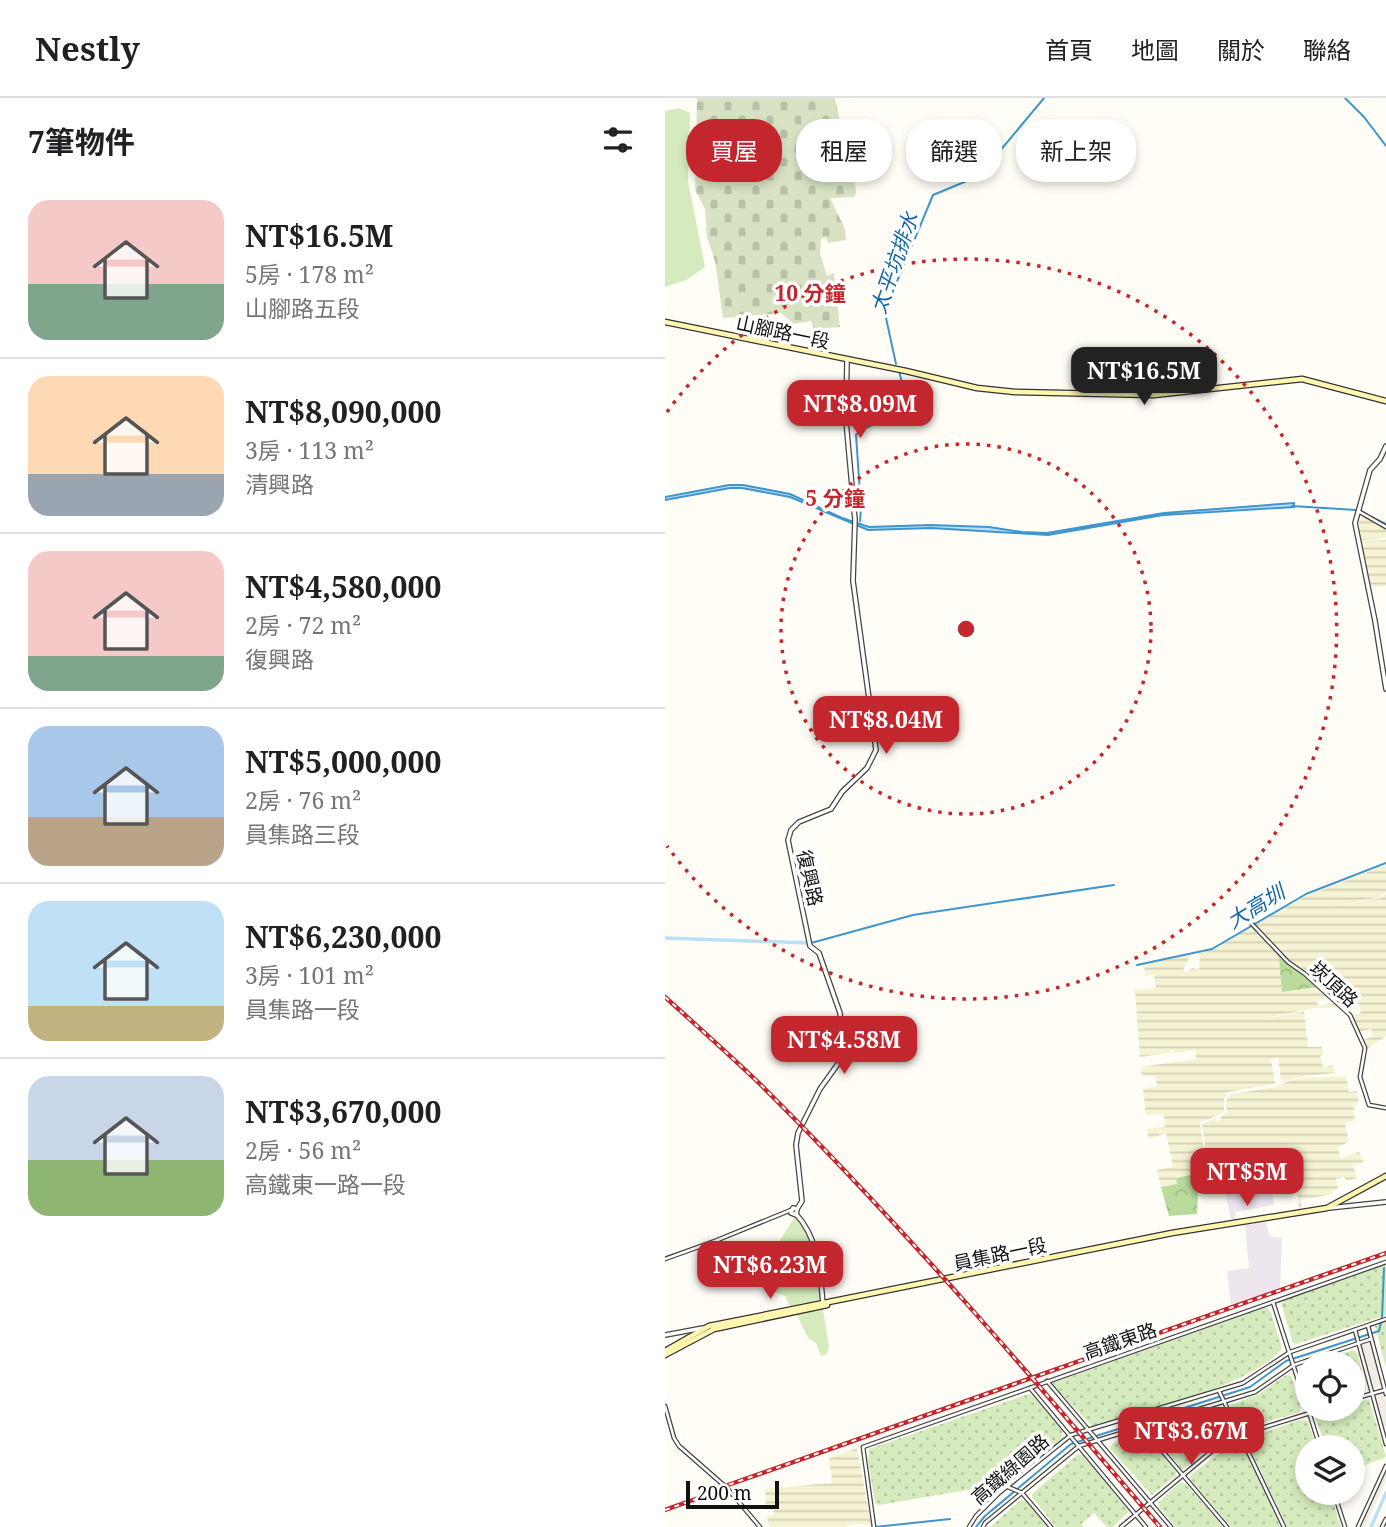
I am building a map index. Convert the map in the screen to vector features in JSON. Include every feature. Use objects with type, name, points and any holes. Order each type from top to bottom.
[{"type":"main road","name":"山腳路一段","points":[[665,322],[907,371],[977,388],[1016,392],[1154,395],[1302,379],[1386,401]]},
{"type":"main road","points":[[1327,1208],[1386,1175]]},
{"type":"main road","name":"員集路一段","points":[[712,1328],[1172,1233],[1327,1208]]},
{"type":"main road","points":[[665,1353],[712,1328]]},
{"type":"street","name":"復興路","points":[[797,1212],[802,1201],[796,1145],[798,1133],[820,1089],[840,1061],[842,1039],[840,1013],[819,953],[810,946],[808,939],[796,872],[788,846],[789,836],[799,822],[831,809],[842,792],[867,768],[876,750],[853,581],[855,520],[846,421],[847,360]]},
{"type":"street","points":[[1386,446],[1380,459],[1370,470],[1358,511],[1356,533],[1386,689]]},
{"type":"street","points":[[1358,511],[1386,527]]},
{"type":"street","name":"崁頂路","points":[[1251,923],[1287,962],[1305,974],[1348,1012],[1366,1048],[1360,1077],[1369,1105],[1386,1108]]},
{"type":"street","points":[[1327,1208],[1386,1202]]},
{"type":"street","points":[[665,1259],[791,1210],[792,1214],[797,1212],[806,1224],[814,1242],[823,1305]]},
{"type":"street","name":"高鐵東路","points":[[874,1526],[863,1447],[1386,1262]]},
{"type":"street","points":[[1273,1302],[1295,1368]]},
{"type":"street","name":"高鐵綠園路","points":[[969,1527],[999,1493],[1071,1436],[1249,1380],[1290,1352],[1386,1319]]},
{"type":"street","points":[[1365,1395],[1385,1392],[1368,1325]]},
{"type":"street","name":"員集路一段","points":[[665,1335],[712,1328]]},
{"type":"street","points":[[1355,1330],[1386,1444]]},
{"type":"street","name":"高鐵綠園路","points":[[983,1527],[1079,1446],[1225,1403],[1255,1392],[1294,1365],[1371,1339]]},
{"type":"street","points":[[1047,1381],[1171,1527]]},
{"type":"street","points":[[1030,1388],[1146,1527]]},
{"type":"street","points":[[1219,1390],[1285,1527]]},
{"type":"street","points":[[665,1406],[679,1446],[722,1483],[760,1527]]},
{"type":"street","points":[[1141,1415],[1145,1428],[1227,1527]]},
{"type":"street","points":[[1121,1527],[1218,1446],[1241,1434],[1295,1415]]},
{"type":"street","points":[[1358,1527],[1386,1466]]},
{"type":"street","points":[[1008,1487],[1023,1493],[1051,1527]]},
{"type":"street","points":[[1338,1505],[1345,1527]]},
{"type":"street","points":[[1382,1527],[1386,1519]]},
{"type":"shaded area","points":[[1365,517],[1386,529],[1386,538],[1360,540],[1359,520]]},
{"type":"shaded area","points":[[1386,540],[1386,586],[1371,587],[1366,564],[1370,562],[1366,562],[1361,541]]},
{"type":"shaded area","points":[[1386,865],[1386,892],[1381,897],[1321,908],[1381,898],[1386,894],[1386,1036],[1368,1048],[1363,1040],[1373,1036],[1371,1029],[1359,1032],[1350,1014],[1359,1014],[1361,1011],[1356,997],[1349,999],[1353,1009],[1349,1011],[1287,960],[1254,925],[1302,898]]},
{"type":"shaded area","points":[[1251,926],[1281,957],[1282,992],[1317,987],[1329,998],[1317,1000],[1318,1006],[1335,1003],[1340,1008],[1315,1008],[1260,1019],[1304,1012],[1308,1047],[1322,1047],[1323,1055],[1320,1056],[1323,1067],[1333,1065],[1335,1073],[1305,1076],[1285,1081],[1281,1080],[1278,1058],[1271,1059],[1275,1084],[1228,1092],[1224,1100],[1224,1112],[1200,1123],[1204,1151],[1202,1124],[1216,1118],[1217,1121],[1221,1120],[1227,1112],[1226,1101],[1231,1094],[1276,1087],[1301,1078],[1346,1076],[1349,1092],[1357,1091],[1359,1100],[1353,1110],[1355,1120],[1345,1123],[1349,1142],[1338,1147],[1340,1158],[1359,1152],[1364,1162],[1353,1165],[1357,1178],[1346,1181],[1344,1177],[1336,1179],[1338,1190],[1332,1191],[1332,1194],[1301,1200],[1302,1210],[1299,1210],[1295,1170],[1286,1171],[1284,1161],[1236,1170],[1215,1192],[1206,1157],[1191,1158],[1194,1174],[1176,1177],[1177,1184],[1161,1187],[1157,1170],[1173,1167],[1166,1133],[1149,1139],[1147,1129],[1165,1127],[1164,1114],[1146,1115],[1143,1089],[1157,1086],[1156,1076],[1142,1076],[1141,1067],[1196,1059],[1195,1050],[1174,1053],[1171,1049],[1169,1053],[1140,1057],[1135,990],[1156,988],[1154,975],[1145,976],[1144,964],[1191,955],[1183,970],[1199,970],[1200,953],[1213,949]]},
{"type":"shaded area","points":[[1268,1164],[1269,1173],[1248,1178],[1249,1187],[1271,1184],[1274,1205],[1235,1212],[1236,1219],[1231,1220],[1223,1182],[1236,1170]]},
{"type":"shaded area","points":[[1266,1222],[1269,1236],[1282,1238],[1280,1288],[1231,1306],[1227,1271],[1249,1268],[1245,1225]]},
{"type":"shaded area","points":[[1370,1342],[1382,1385],[1374,1388],[1361,1345]]},
{"type":"shaded area","points":[[1383,1394],[1386,1401],[1386,1437],[1376,1397]]},
{"type":"shaded area","points":[[857,1448],[871,1524],[846,1527],[769,1527],[767,1516],[774,1515],[773,1507],[766,1508],[765,1489],[831,1483],[829,1458]]},
{"type":"shaded area","points":[[1386,1470],[1386,1481],[1365,1527],[1360,1527]]},
{"type":"green space","points":[[697,98],[835,98],[840,119],[796,119],[796,182],[855,182],[854,197],[830,198],[845,229],[846,240],[828,243],[826,237],[821,239],[820,254],[827,276],[834,273],[840,327],[814,329],[811,321],[794,324],[781,313],[723,318],[715,261],[707,237],[705,209],[695,190],[695,182],[782,182],[782,119],[697,119]]},
{"type":"green space","points":[[679,108],[690,113],[690,119],[686,119],[686,182],[688,182],[705,267],[686,280],[665,287],[665,111]]},
{"type":"green space","points":[[1279,957],[1302,973],[1317,987],[1282,992]]},
{"type":"green space","points":[[1194,1174],[1198,1193],[1197,1214],[1169,1216],[1161,1187],[1177,1184],[1176,1178]]},
{"type":"green space","points":[[796,1215],[814,1243],[823,1304],[792,1310],[785,1296],[763,1287],[751,1271],[777,1245]]},
{"type":"green space","points":[[1386,1264],[1386,1315],[1293,1343],[1281,1304],[1283,1301]]},
{"type":"green space","points":[[1266,1307],[1271,1312],[1282,1348],[1269,1361],[1248,1374],[1195,1396],[1093,1427],[1053,1385],[1053,1383]]},
{"type":"green space","points":[[823,1309],[829,1347],[827,1354],[821,1356],[816,1343],[808,1338],[797,1315]]},
{"type":"green space","points":[[1386,1322],[1386,1368],[1375,1326]]},
{"type":"green space","points":[[1286,1375],[1291,1376],[1295,1388],[1295,1414],[1241,1428],[1230,1405],[1259,1394]]},
{"type":"green space","points":[[1028,1394],[1032,1395],[1063,1430],[1062,1439],[1009,1483],[879,1505],[875,1503],[868,1461],[869,1449]]},
{"type":"green space","points":[[1369,1399],[1386,1457],[1365,1465],[1365,1435],[1322,1435],[1316,1421],[1365,1421],[1365,1400]]},
{"type":"green space","points":[[1223,1408],[1235,1431],[1215,1443],[1182,1470],[1152,1431]]},
{"type":"green space","points":[[1296,1421],[1308,1421],[1312,1435],[1295,1435],[1295,1505],[1334,1505],[1341,1527],[1287,1527],[1247,1443],[1248,1438]]},
{"type":"green space","points":[[1145,1434],[1176,1471],[1176,1475],[1152,1495],[1110,1449],[1113,1443]]},
{"type":"green space","points":[[1234,1442],[1242,1444],[1281,1527],[1231,1527],[1190,1479],[1192,1474]]},
{"type":"green space","points":[[1078,1454],[1083,1455],[1129,1511],[1113,1527],[1107,1527],[1094,1513],[1081,1524],[1083,1527],[1056,1527],[1032,1497],[1032,1494]]},
{"type":"green space","points":[[1180,1482],[1186,1484],[1223,1527],[1176,1527],[1158,1503]]},
{"type":"green space","points":[[1021,1500],[1026,1501],[1048,1527],[990,1527]]},
{"type":"water","points":[[729,485],[790,494],[842,518],[869,527],[930,525],[1047,533],[1164,513],[1294,503],[1294,507],[1163,515],[1048,535],[931,528],[868,530],[790,497],[742,488],[665,500],[665,497]]},
{"type":"waterway","name":"太平坑排水","points":[[896,364],[886,318],[893,291],[933,195],[974,178],[1044,98]]},
{"type":"waterway","points":[[1345,98],[1364,117],[1386,146]]},
{"type":"waterway","name":"太平坑排水","points":[[860,521],[856,435],[863,429],[902,412],[903,387],[899,371]]},
{"type":"waterway","points":[[1292,506],[1356,510]]},
{"type":"waterway","points":[[1371,517],[1386,524]]},
{"type":"waterway","name":"大高圳","points":[[1137,965],[1212,949],[1306,894],[1386,863]]},
{"type":"waterway","points":[[811,943],[913,915],[1114,885]]},
{"type":"waterway","points":[[665,938],[811,943]]},
{"type":"waterway","points":[[976,1527],[985,1516],[1071,1444],[1250,1387],[1286,1361],[1379,1331],[1384,1268]]},
{"type":"waterway","points":[[1371,1527],[1386,1493]]},
{"type":"waterway","points":[[875,1527],[950,1519]]},
{"type":"railway","points":[[665,997],[763,1087],[866,1193],[1015,1359],[1160,1527]]},
{"type":"railway","points":[[665,1510],[727,1488],[728,1485],[1386,1253]]}]
